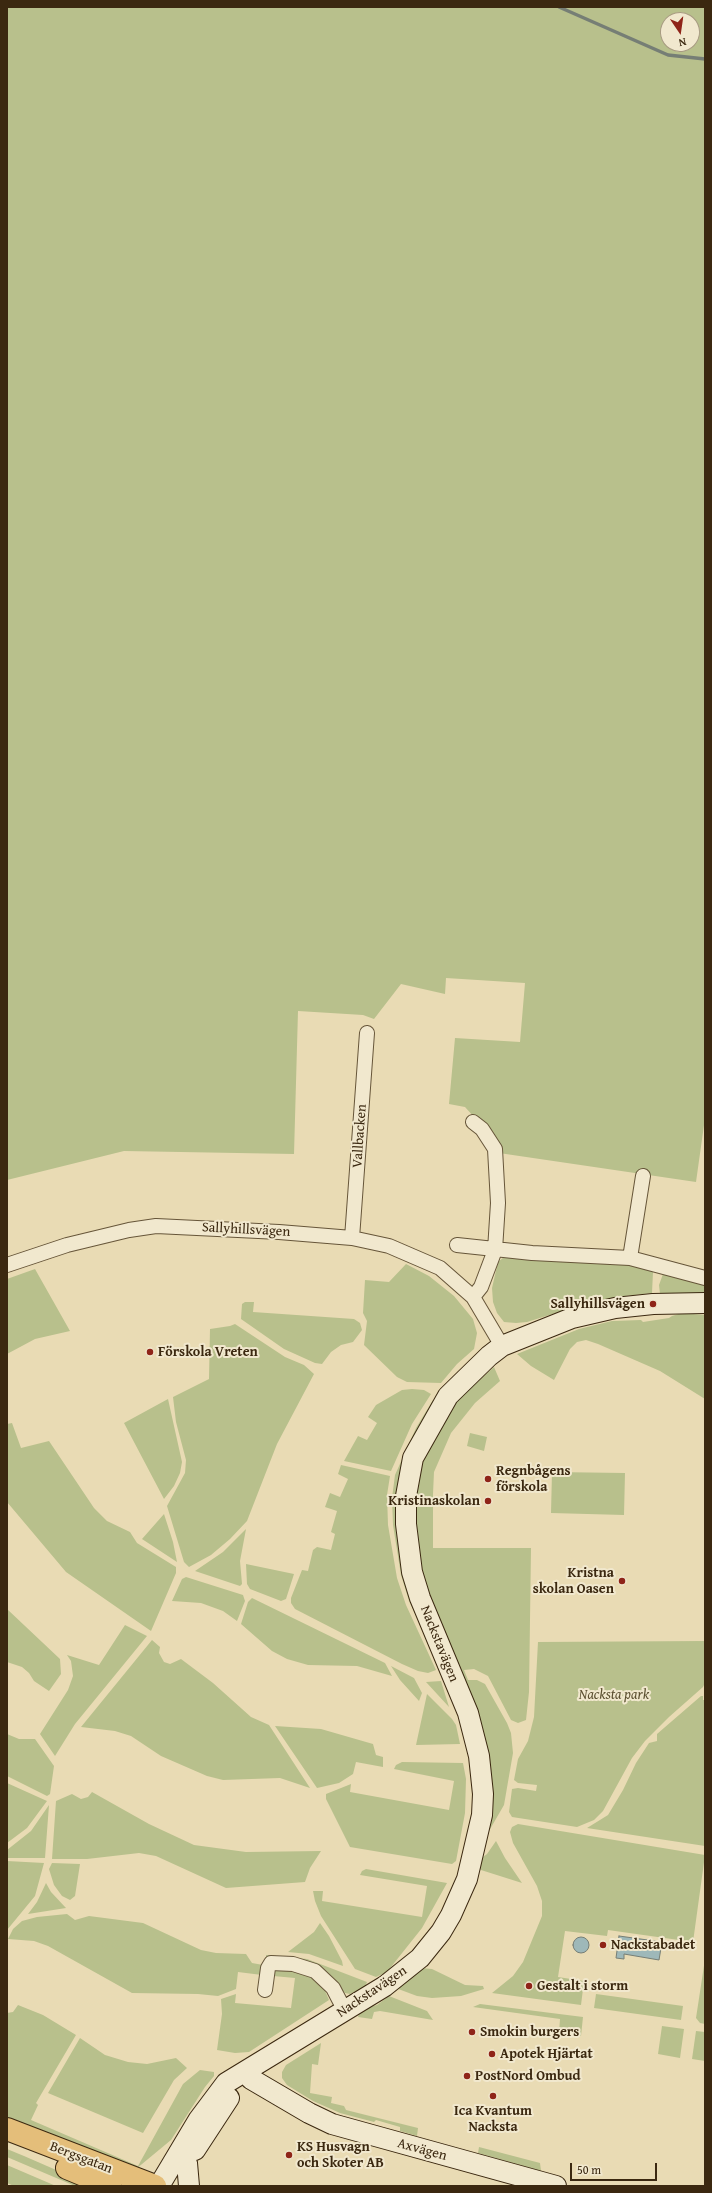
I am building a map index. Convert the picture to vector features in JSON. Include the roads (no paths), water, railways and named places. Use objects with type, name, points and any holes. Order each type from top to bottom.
[{"type":"highway","name":"Bergsgatan","points":[[7,2129],[155,2186]]},
{"type":"highway","name":"Bergsgatan","points":[[7,2142],[110,2186]]},
{"type":"street","name":"Vallbacken","points":[[352,1238],[367,1033]]},
{"type":"street","points":[[473,1122],[482,1129],[495,1148],[498,1203],[495,1250],[481,1287],[473,1297]]},
{"type":"street","points":[[630,1258],[643,1176]]},
{"type":"street","name":"Sallyhillsvägen","points":[[7,1264],[67,1245],[156,1226],[279,1232],[352,1238],[389,1246],[440,1268],[473,1297],[502,1346]]},
{"type":"street","points":[[457,1245],[495,1250],[630,1258],[705,1278]]},
{"type":"street","name":"Nackstavägen","points":[[159,2186],[168,2168],[215,2095],[226,2083],[248,2076],[385,1986],[420,1958],[440,1932],[451,1914],[467,1879],[474,1855],[482,1815],[483,1794],[479,1756],[468,1713],[426,1612],[412,1572],[408,1550],[406,1496],[413,1458],[448,1396],[489,1356],[502,1346],[572,1318],[615,1308],[653,1304],[705,1303]]},
{"type":"street","points":[[265,1990],[268,1968],[271,1963],[293,1964],[315,1971],[333,1988],[345,2011]]},
{"type":"street","name":"Nackstavägen","points":[[173,2186],[186,2163],[248,2076]]},
{"type":"street","name":"Axvägen","points":[[248,2076],[309,2113],[332,2124],[556,2186]]},
{"type":"street","points":[[186,2163],[189,2186]]},
{"type":"water","points":[[619,1936],[662,1942],[659,1960],[624,1954],[624,1959],[616,1958]]},
{"type":"water","points":[[581,1937],[587,1939],[589,1945],[587,1951],[581,1953],[575,1951],[573,1945],[575,1939]]},
{"type":"waterway","points":[[559,7],[668,55],[705,59]]},
{"type":"place","name":"Sallyhillsvägen","points":[[653,1304]]},
{"type":"place","name":"Förskola Vreten","points":[[150,1352]]},
{"type":"place","name":"Regnbågens förskola","points":[[488,1479]]},
{"type":"place","name":"Kristinaskolan","points":[[488,1501]]},
{"type":"place","name":"Kristna skolan Oasen","points":[[622,1581]]},
{"type":"place","name":"Nackstabadet","points":[[603,1945]]},
{"type":"place","name":"Gestalt i storm","points":[[529,1986]]},
{"type":"place","name":"Smokin burgers","points":[[472,2032]]},
{"type":"place","name":"Apotek Hjärtat","points":[[492,2054]]},
{"type":"place","name":"PostNord Ombud","points":[[467,2076]]},
{"type":"place","name":"Ica Kvantum Nacksta","points":[[493,2096]]},
{"type":"place","name":"KS Husvagn och Skoter AB","points":[[289,2155]]},
{"type":"park label","name":"Nacksta park","points":[[614,1695]]}]
